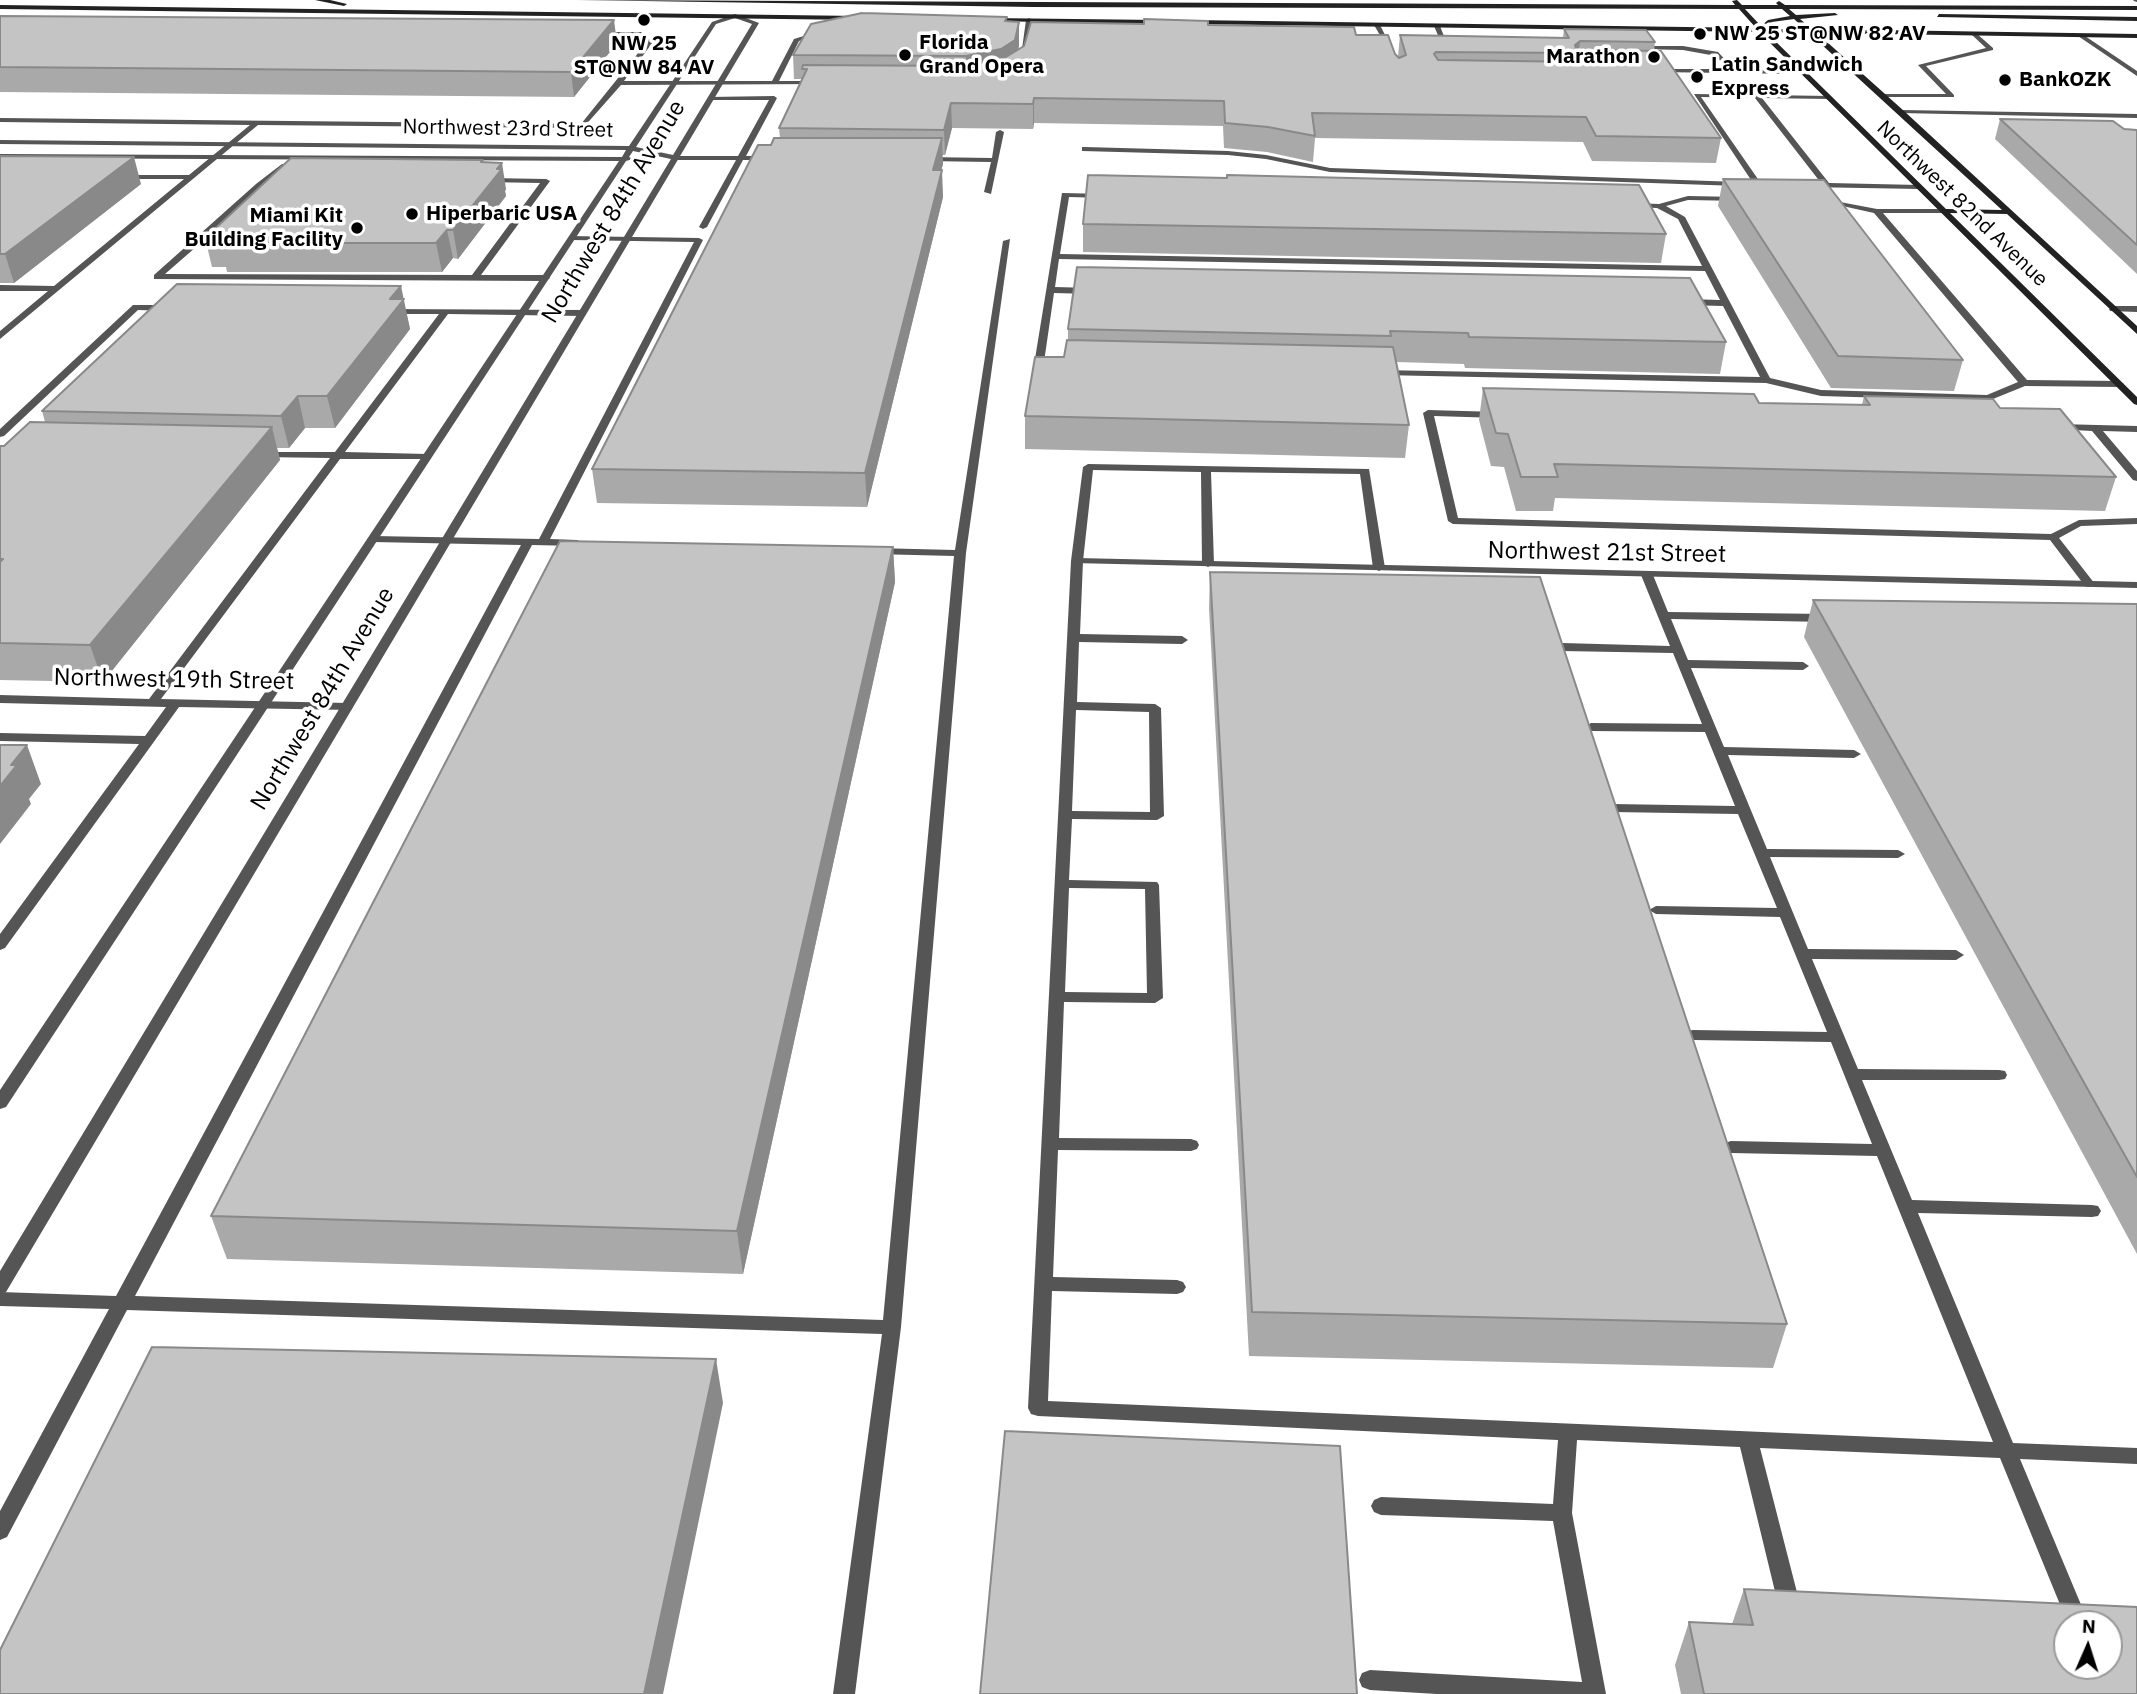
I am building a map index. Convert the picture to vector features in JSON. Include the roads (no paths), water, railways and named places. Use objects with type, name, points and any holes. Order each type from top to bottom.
[{"type":"main road","points":[[318,0],[345,4],[696,9],[735,16],[847,3]]},
{"type":"main road","points":[[580,0],[1155,5],[1736,3],[1857,10],[2137,17]]},
{"type":"main road","name":"Northwest 82nd Avenue","points":[[1775,0],[1902,112],[2137,331]]},
{"type":"main road","name":"Northwest 82nd Avenue","points":[[1736,3],[1760,30],[2137,402]]},
{"type":"main road","points":[[1092,24],[1102,13],[1155,5]]},
{"type":"main road","points":[[1781,5],[2137,8]]},
{"type":"main road","points":[[0,7],[866,18]]},
{"type":"main road","points":[[1760,30],[1770,21],[1794,16],[2137,17]]},
{"type":"main road","points":[[975,19],[1092,24],[1174,22]]},
{"type":"main road","points":[[1187,22],[2137,36]]},
{"type":"main road","points":[[1812,31],[1880,23]]},
{"type":"main road","points":[[1934,24],[2137,26]]},
{"type":"main road","points":[[1944,211],[2010,212]]},
{"type":"street","name":"Northwest 84th Avenue","points":[[0,1104],[714,23],[735,16],[756,23],[0,1287]]},
{"type":"street","points":[[1023,55],[1029,20]]},
{"type":"street","points":[[1377,25],[1391,53]]},
{"type":"street","points":[[1437,26],[1445,46]]},
{"type":"street","points":[[1579,27],[1587,40]]},
{"type":"street","points":[[775,82],[796,40],[830,32]]},
{"type":"street","points":[[0,120],[583,126],[650,42],[641,34],[586,33]]},
{"type":"street","points":[[1015,34],[1028,34]]},
{"type":"street","points":[[1884,96],[1952,96],[1921,65],[1991,49],[1974,34]]},
{"type":"street","points":[[2080,35],[2137,74]]},
{"type":"street","points":[[1374,41],[1387,42]]},
{"type":"street","points":[[1432,46],[1458,46]]},
{"type":"street","points":[[1631,47],[1683,48],[1718,54],[1732,71]]},
{"type":"street","points":[[1641,70],[1803,72]]},
{"type":"street","points":[[619,83],[830,83]]},
{"type":"street","points":[[1758,184],[1696,95],[1828,97]]},
{"type":"street","points":[[1757,96],[1827,186]]},
{"type":"street","points":[[703,227],[774,99],[711,98]]},
{"type":"street","points":[[1902,112],[2137,116]]},
{"type":"street","points":[[0,336],[256,123]]},
{"type":"street","points":[[988,192],[1000,132]]},
{"type":"street","name":"Northwest 23rd Street","points":[[0,142],[632,148],[676,158]]},
{"type":"street","points":[[1085,149],[1228,153],[1266,157],[1330,170],[1772,185]]},
{"type":"street","name":"Northwest 23rd Street","points":[[0,156],[624,160],[676,158]]},
{"type":"street","points":[[294,158],[157,277],[546,278]]},
{"type":"street","points":[[676,158],[781,158]]},
{"type":"street","points":[[915,159],[995,160]]},
{"type":"street","points":[[107,176],[188,177]]},
{"type":"street","points":[[270,178],[284,178]]},
{"type":"street","points":[[475,277],[546,181],[477,180]]},
{"type":"street","points":[[1800,185],[1919,187]]},
{"type":"street","points":[[1053,365],[1039,365],[1065,195],[1121,197]]},
{"type":"street","points":[[1617,205],[1659,206],[1688,198],[1756,200]]},
{"type":"street","points":[[1810,201],[1877,211],[1944,211]]},
{"type":"street","points":[[1659,206],[1681,217],[1766,380]]},
{"type":"street","points":[[1877,211],[2024,383]]},
{"type":"street","points":[[0,1531],[121,1303],[699,240],[572,238]]},
{"type":"street","points":[[845,1694],[892,1327],[960,553],[1007,241]]},
{"type":"street","points":[[1056,256],[1709,269]]},
{"type":"street","points":[[0,288],[57,289]]},
{"type":"street","points":[[1051,290],[1106,291]]},
{"type":"street","points":[[1670,302],[1725,303]]},
{"type":"street","points":[[0,434],[136,307],[176,308]]},
{"type":"street","points":[[2113,309],[2137,309]]},
{"type":"street","points":[[378,311],[582,313]]},
{"type":"street","points":[[152,703],[445,312]]},
{"type":"street","points":[[1375,372],[1766,380],[1821,393],[1988,397],[2024,383],[2119,384]]},
{"type":"street","points":[[1511,415],[1428,413],[1453,521],[2053,537],[2079,523],[2137,522]]},
{"type":"street","points":[[2040,427],[2137,429]]},
{"type":"street","points":[[2095,428],[2137,478]]},
{"type":"street","points":[[243,453],[427,457]]},
{"type":"street","points":[[1380,568],[1365,471],[1088,467],[1077,561],[1038,1408],[2137,1455]]},
{"type":"street","points":[[1206,469],[1208,564]]},
{"type":"street","points":[[2053,537],[2090,584]]},
{"type":"street","points":[[373,539],[584,543]]},
{"type":"street","points":[[863,551],[960,553]]},
{"type":"street","name":"Northwest 21st Street","points":[[1077,561],[2137,585]]},
{"type":"street","points":[[1647,575],[2072,1610]]},
{"type":"street","points":[[1664,615],[1845,619]]},
{"type":"street","points":[[1073,639],[1182,640]]},
{"type":"street","points":[[1562,647],[1803,666]]},
{"type":"street","name":"Northwest 19th Street","points":[[0,699],[347,707]]},
{"type":"street","points":[[0,945],[175,703]]},
{"type":"street","points":[[1065,815],[1157,816],[1155,708],[1070,706]]},
{"type":"street","points":[[1591,727],[1710,728]]},
{"type":"street","points":[[0,737],[149,740]]},
{"type":"street","points":[[1720,751],[1854,754]]},
{"type":"street","points":[[1612,808],[1745,810]]},
{"type":"street","points":[[1762,853],[1898,854]]},
{"type":"street","points":[[1057,997],[1156,998],[1152,885],[1062,884]]},
{"type":"street","points":[[1656,911],[1787,913]]},
{"type":"street","points":[[1803,954],[1956,956]]},
{"type":"street","points":[[1693,1035],[1838,1037]]},
{"type":"street","points":[[1853,1074],[1999,1075]]},
{"type":"street","points":[[1051,1144],[1191,1145]]},
{"type":"street","points":[[1731,1147],[1885,1150]]},
{"type":"street","points":[[1907,1206],[2092,1211]]},
{"type":"street","points":[[1045,1284],[1177,1287]]},
{"type":"street","points":[[0,1299],[892,1327]]},
{"type":"street","points":[[1370,1680],[1595,1693],[1562,1513],[1568,1432]]},
{"type":"street","points":[[1748,1440],[1791,1612]]},
{"type":"street","points":[[1381,1506],[1562,1513]]},
{"type":"place","name":"NW 25 ST@NW 84 AV","points":[[644,20]]},
{"type":"place","name":"NW 25 ST@NW 82 AV","points":[[1700,34]]},
{"type":"place","name":"Florida Grand Opera","points":[[905,55]]},
{"type":"place","name":"Marathon","points":[[1654,57]]},
{"type":"place","name":"Latin Sandwich Express","points":[[1697,77]]},
{"type":"place","name":"BankOZK","points":[[2005,80]]},
{"type":"place","name":"Hiperbaric USA","points":[[412,214]]},
{"type":"place","name":"Miami Kit Building Facility","points":[[357,228]]}]
